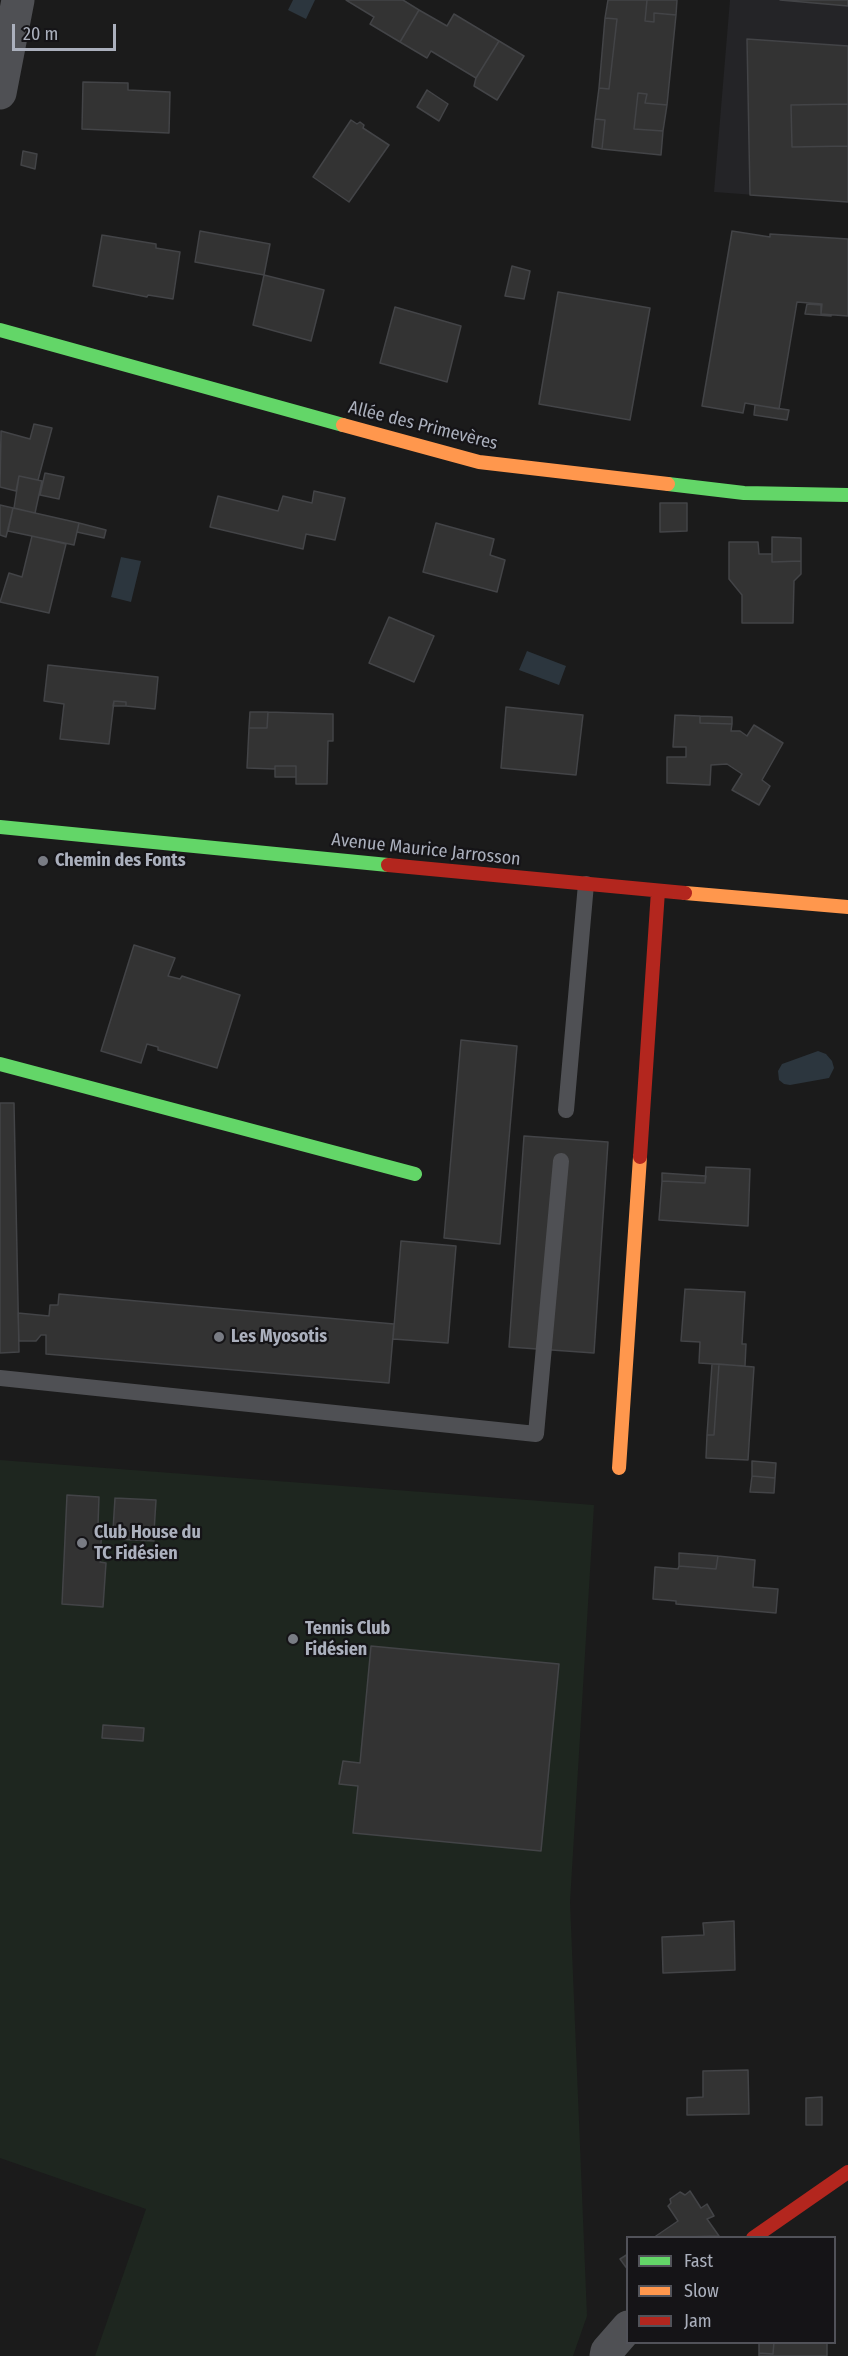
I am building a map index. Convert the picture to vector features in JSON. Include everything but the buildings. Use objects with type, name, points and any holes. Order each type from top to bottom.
[{"type":"street","points":[[0,93],[18,0]]},
{"type":"street","name":"Allée des Primevères","points":[[0,330],[479,462],[744,493],[848,495]]},
{"type":"street","name":"Avenue Maurice Jarrosson","points":[[0,827],[658,891],[848,907]]},
{"type":"street","points":[[619,1468],[658,891]]},
{"type":"street","points":[[0,1064],[415,1174]]},
{"type":"street","points":[[756,2236],[848,2172]]},
{"type":"street","points":[[606,2356],[607,2351],[626,2328]]},
{"type":"lane","points":[[566,1110],[586,884]]},
{"type":"lane","points":[[0,1378],[536,1434],[561,1161]]},
{"type":"shaded area","points":[[293,0],[315,0],[306,19],[288,10]]},
{"type":"shaded area","points":[[730,0],[848,0],[848,202],[714,192]]},
{"type":"shaded area","points":[[121,557],[141,561],[131,602],[111,597]]},
{"type":"shaded area","points":[[527,651],[566,666],[559,685],[519,670]]},
{"type":"shaded area","points":[[818,1051],[826,1054],[832,1061],[834,1068],[829,1078],[790,1085],[779,1080],[778,1071],[782,1064]]},
{"type":"shaded area","points":[[0,1460],[594,1505],[570,1902],[587,2316],[573,2356],[95,2356],[146,2209],[0,2158]]},
{"type":"traffic: fast","points":[[0,330],[343,425]]},
{"type":"traffic: fast","points":[[668,484],[744,493],[848,495]]},
{"type":"traffic: fast","points":[[0,827],[388,865]]},
{"type":"traffic: fast","points":[[0,1064],[415,1174]]},
{"type":"traffic: slow","points":[[343,425],[479,462],[668,484]]},
{"type":"traffic: slow","points":[[685,893],[848,907]]},
{"type":"traffic: slow","points":[[619,1468],[640,1157]]},
{"type":"traffic: jam","points":[[388,865],[685,893]]},
{"type":"traffic: jam","points":[[640,1157],[658,891]]},
{"type":"traffic: jam","points":[[756,2236],[848,2172]]},
{"type":"place","name":"Chemin des Fonts","points":[[43,861]]},
{"type":"place","name":"Les Myosotis","points":[[219,1337]]},
{"type":"place","name":"Club House du TC Fidésien","points":[[82,1543]]},
{"type":"place","name":"Tennis Club Fidésien","points":[[293,1639]]}]
